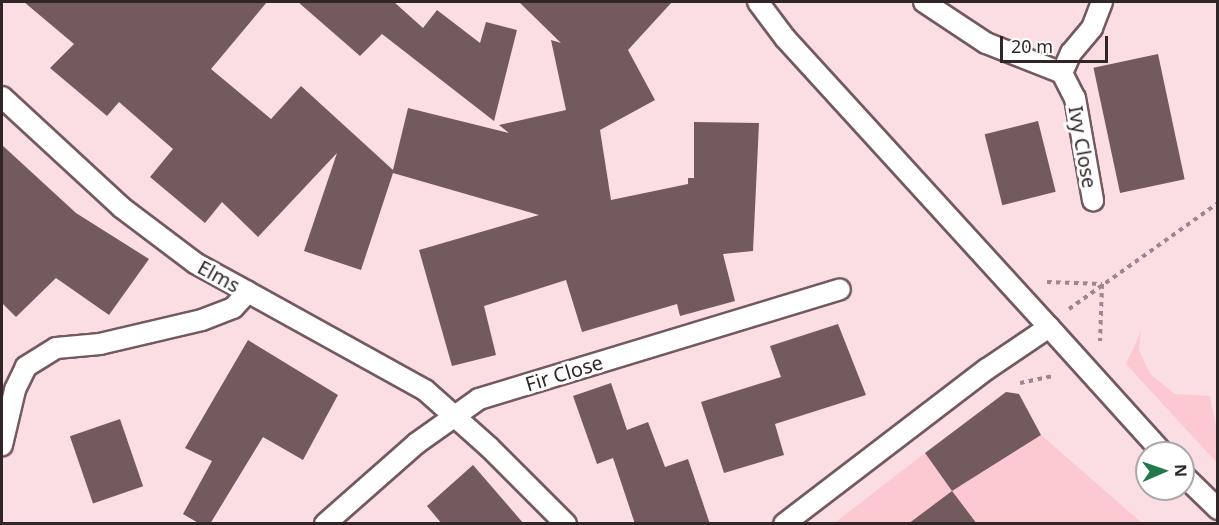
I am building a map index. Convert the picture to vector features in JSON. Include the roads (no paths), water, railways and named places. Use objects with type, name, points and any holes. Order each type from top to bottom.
[{"type":"lane","points":[[758,2],[785,38],[1152,441]]},
{"type":"lane","points":[[924,2],[986,43],[1062,73],[1071,53],[1092,28],[1102,2]]},
{"type":"lane","name":"Ivy Close","points":[[1062,73],[1075,98],[1093,200]]},
{"type":"lane","name":"Elms","points":[[2,97],[121,207],[195,263],[248,291],[232,308],[201,320],[100,344],[56,348],[26,367],[15,390],[2,445]]},
{"type":"lane","name":"Fir Close","points":[[325,524],[452,415],[479,399],[840,289]]},
{"type":"lane","points":[[248,291],[425,390],[566,524]]},
{"type":"lane","points":[[784,524],[987,369],[1049,327]]},
{"type":"lane","points":[[1195,487],[1218,509]]}]
